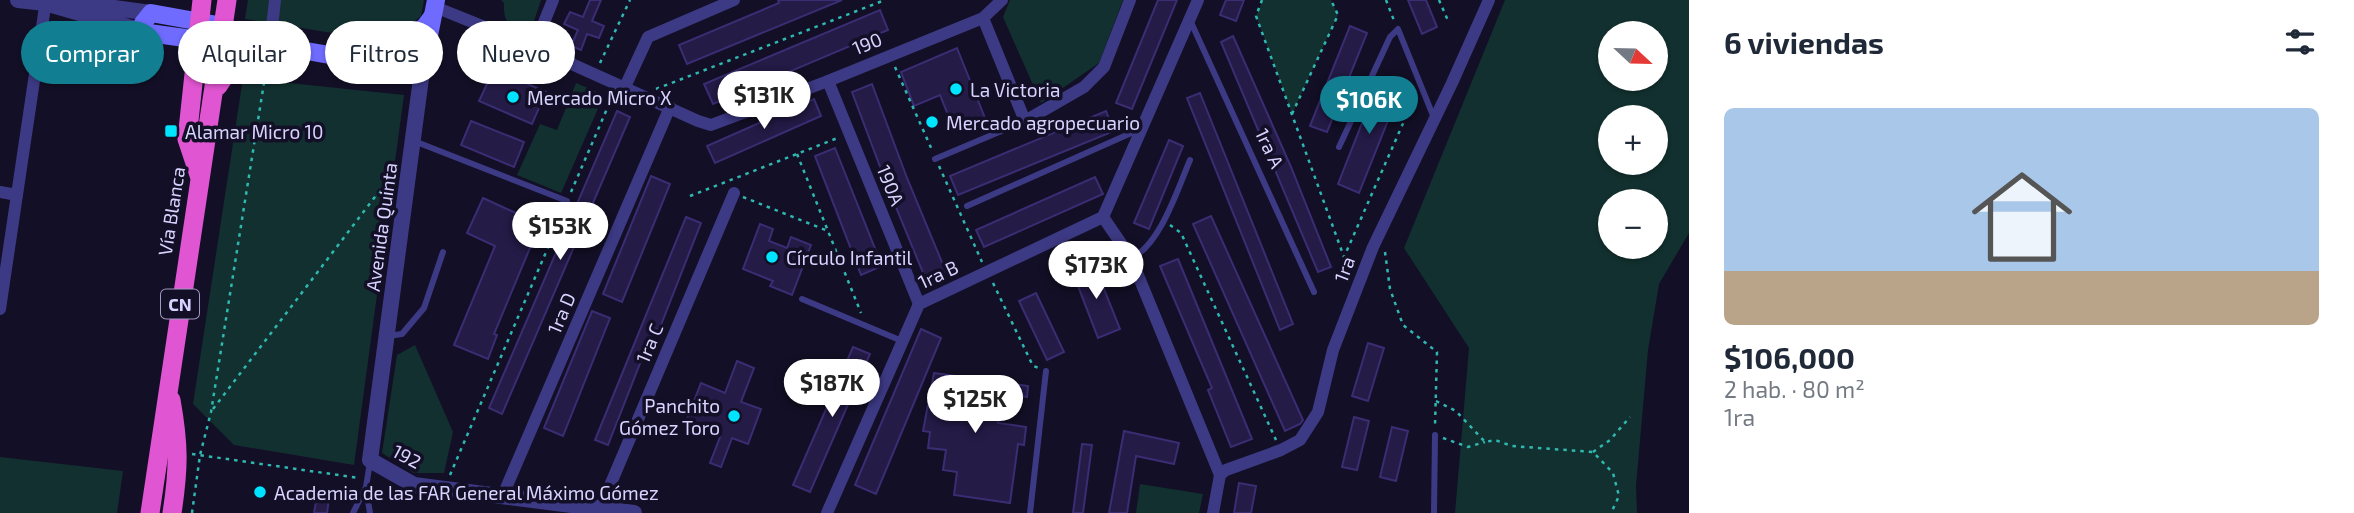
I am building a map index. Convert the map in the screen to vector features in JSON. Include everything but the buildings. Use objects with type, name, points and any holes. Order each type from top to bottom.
[{"type":"highway","points":[[199,21],[202,0]]},
{"type":"highway","name":"Vía Blanca","points":[[224,21],[227,0]]},
{"type":"highway","points":[[193,84],[187,139],[200,178]]},
{"type":"highway","name":"Vía Blanca","points":[[150,513],[214,84]]},
{"type":"highway","points":[[212,96],[219,84]]},
{"type":"highway","points":[[168,381],[179,452],[172,513]]},
{"type":"main road","points":[[145,21],[151,13],[178,23]]},
{"type":"street","points":[[18,0],[151,13]]},
{"type":"street","points":[[272,21],[275,0]]},
{"type":"street","points":[[545,21],[553,0]]},
{"type":"street","points":[[620,87],[648,37],[734,0]]},
{"type":"street","points":[[983,18],[1025,121],[1084,87],[1104,67],[1130,0]]},
{"type":"street","points":[[1198,0],[1103,217],[1131,258],[1220,475],[1213,513]]},
{"type":"street","name":"1ra","points":[[1220,475],[1226,470],[1281,450],[1300,440],[1318,412],[1333,350],[1373,247],[1489,0]]},
{"type":"street","points":[[45,2],[109,21]]},
{"type":"street","points":[[0,309],[45,2]]},
{"type":"street","name":"190","points":[[575,66],[711,125],[983,18],[1001,2]]},
{"type":"street","name":"190","points":[[435,7],[470,21]]},
{"type":"street","name":"190A","points":[[828,81],[919,304]]},
{"type":"street","name":"Avenida Quinta","points":[[370,460],[421,84]]},
{"type":"street","name":"1ra D","points":[[503,495],[670,107]]},
{"type":"street","points":[[0,192],[18,195]]},
{"type":"street","name":"1ra C","points":[[600,509],[734,193]]},
{"type":"street","name":"1ra B","points":[[827,513],[919,304],[1103,217]]},
{"type":"street","name":"192","points":[[370,460],[414,485],[634,513]]},
{"type":"lane","name":"1ra A","points":[[1190,19],[1314,292]]},
{"type":"lane","points":[[1339,147],[1390,37],[1398,29],[1434,119]]},
{"type":"lane","points":[[935,159],[1025,121]]},
{"type":"lane","points":[[967,206],[1142,129]]},
{"type":"lane","points":[[414,141],[568,201]]},
{"type":"lane","points":[[1131,258],[1140,254],[1164,221],[1190,160]]},
{"type":"lane","points":[[387,336],[402,334],[424,308],[443,253]]},
{"type":"lane","points":[[802,299],[902,341]]},
{"type":"lane","points":[[1030,513],[1046,371]]},
{"type":"lane","points":[[1434,513],[1435,435]]},
{"type":"lane","points":[[370,460],[366,488],[370,513]]},
{"type":"lane","points":[[353,513],[366,488]]},
{"type":"path","points":[[595,75],[630,0]]},
{"type":"path","points":[[640,96],[885,0]]},
{"type":"path","points":[[1292,114],[1338,15],[1331,0]]},
{"type":"path","points":[[1386,0],[1398,29]]},
{"type":"path","points":[[1439,0],[1448,23]]},
{"type":"path","points":[[891,56],[986,273],[997,289],[1033,366],[1046,371]]},
{"type":"path","points":[[191,513],[200,455],[211,412],[262,84]]},
{"type":"path","points":[[444,489],[620,87]]},
{"type":"path","points":[[690,196],[849,133]]},
{"type":"path","points":[[797,154],[866,325]]},
{"type":"path","points":[[211,412],[396,169]]},
{"type":"path","points":[[716,186],[828,231]]},
{"type":"path","points":[[1164,221],[1181,233],[1281,450]]},
{"type":"path","points":[[1385,252],[1390,289],[1403,325],[1437,352],[1435,435],[1468,447],[1495,439],[1512,446],[1593,452],[1610,440],[1630,417]]},
{"type":"path","points":[[1436,401],[1456,411],[1485,442]]},
{"type":"path","points":[[179,452],[367,479]]},
{"type":"path","points":[[1593,452],[1613,473],[1619,496],[1611,513]]},
{"type":"green space","points":[[248,0],[424,0],[421,16],[415,21],[325,21],[325,32],[311,30],[311,21],[245,19]]},
{"type":"green space","points":[[501,0],[541,0],[534,21],[508,21]]},
{"type":"green space","points":[[1010,0],[1123,0],[1099,63],[1041,103],[1003,17]]},
{"type":"green space","points":[[1263,0],[1331,0],[1338,15],[1292,114],[1256,16]]},
{"type":"green space","points":[[1505,0],[1689,0],[1689,233],[1659,284],[1648,350],[1636,486],[1637,513],[1455,513],[1469,348],[1404,248]]},
{"type":"green space","points":[[576,83],[604,95],[561,193],[517,175],[540,124],[557,130]]},
{"type":"green space","points":[[242,84],[300,84],[404,95],[354,465],[234,445],[193,404]]},
{"type":"green space","points":[[415,345],[453,432],[444,473],[414,473],[382,453],[397,355]]},
{"type":"green space","points":[[0,457],[123,471],[117,513],[0,513]]},
{"type":"green space","points":[[1140,484],[1203,494],[1199,513],[1136,513]]},
{"type":"place","name":"La Victoria","points":[[956,89]]},
{"type":"place","name":"Mercado Micro X","points":[[513,97]]},
{"type":"place","name":"Mercado agropecuario","points":[[932,122]]},
{"type":"place","name":"Alamar Micro 10","points":[[171,131]]},
{"type":"place","name":"Círculo Infantil","points":[[772,257]]},
{"type":"place","name":"Panchito Gómez Toro","points":[[734,416]]},
{"type":"place","name":"Academia de las FAR General Máximo Gómez","points":[[260,492]]}]
